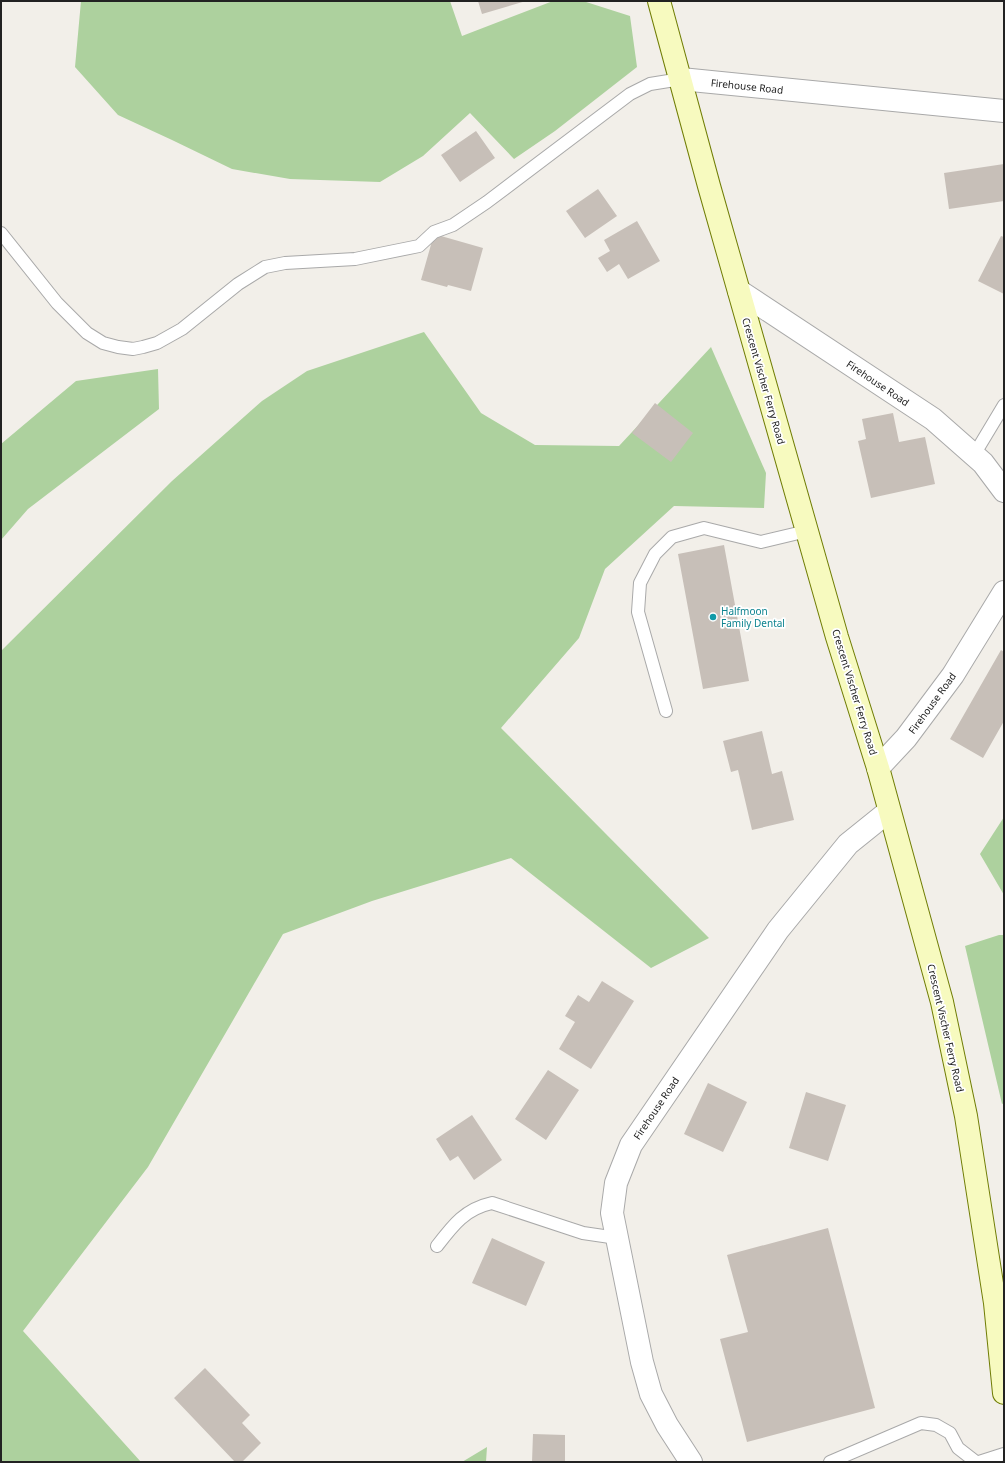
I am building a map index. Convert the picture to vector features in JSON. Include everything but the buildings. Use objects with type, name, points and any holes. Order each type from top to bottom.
[{"type":"main road","name":"Crescent Vischer Ferry Road","points":[[659,1],[807,532],[837,637],[878,768],[942,1002],[966,1116],[995,1303],[1004,1393]]},
{"type":"street","name":"Firehouse Road","points":[[681,79],[1004,111]]},
{"type":"street","name":"Firehouse Road","points":[[739,291],[933,420],[983,463],[1004,491]]},
{"type":"street","name":"Firehouse Road","points":[[878,768],[906,738],[953,675],[1004,592]]},
{"type":"street","name":"Firehouse Road","points":[[690,1462],[667,1425],[651,1394],[642,1362],[612,1213],[616,1183],[631,1145],[778,930],[848,844],[889,811]]},
{"type":"lane","points":[[1,233],[57,303],[87,333],[103,343],[118,347],[133,349],[143,347],[158,343],[182,329],[238,284],[265,267],[285,263],[355,259],[419,246],[434,232],[454,225],[487,202],[630,94],[650,84],[681,79]]},
{"type":"lane","points":[[974,455],[1004,405]]},
{"type":"lane","points":[[666,711],[638,612],[640,583],[654,554],[672,536],[704,528],[761,542],[807,532]]},
{"type":"lane","points":[[437,1246],[455,1222],[467,1212],[479,1206],[492,1203],[584,1233],[616,1238]]},
{"type":"lane","points":[[830,1462],[922,1423],[936,1425],[950,1433],[958,1448],[977,1462],[1004,1454]]},
{"type":"green space","points":[[81,1],[450,1],[462,36],[553,1],[583,1],[630,16],[637,67],[555,131],[514,159],[470,113],[423,156],[380,182],[290,179],[232,169],[118,115],[75,67]]},
{"type":"green space","points":[[424,332],[481,413],[535,445],[619,446],[711,347],[766,473],[764,508],[674,506],[605,569],[579,638],[501,728],[709,938],[651,968],[511,858],[372,901],[283,934],[148,1167],[23,1331],[141,1462],[1,1462],[1,651],[172,481],[262,401],[307,371]]},
{"type":"green space","points":[[158,369],[159,409],[28,509],[1,540],[1,444],[76,381]]},
{"type":"green space","points":[[1004,817],[1004,895],[980,854]]},
{"type":"green space","points":[[999,935],[1004,935],[1004,1103],[1002,1104],[965,946]]},
{"type":"green space","points":[[487,1447],[486,1462],[462,1462]]},
{"type":"place","name":"Halfmoon Family Dental","points":[[713,617]]}]
